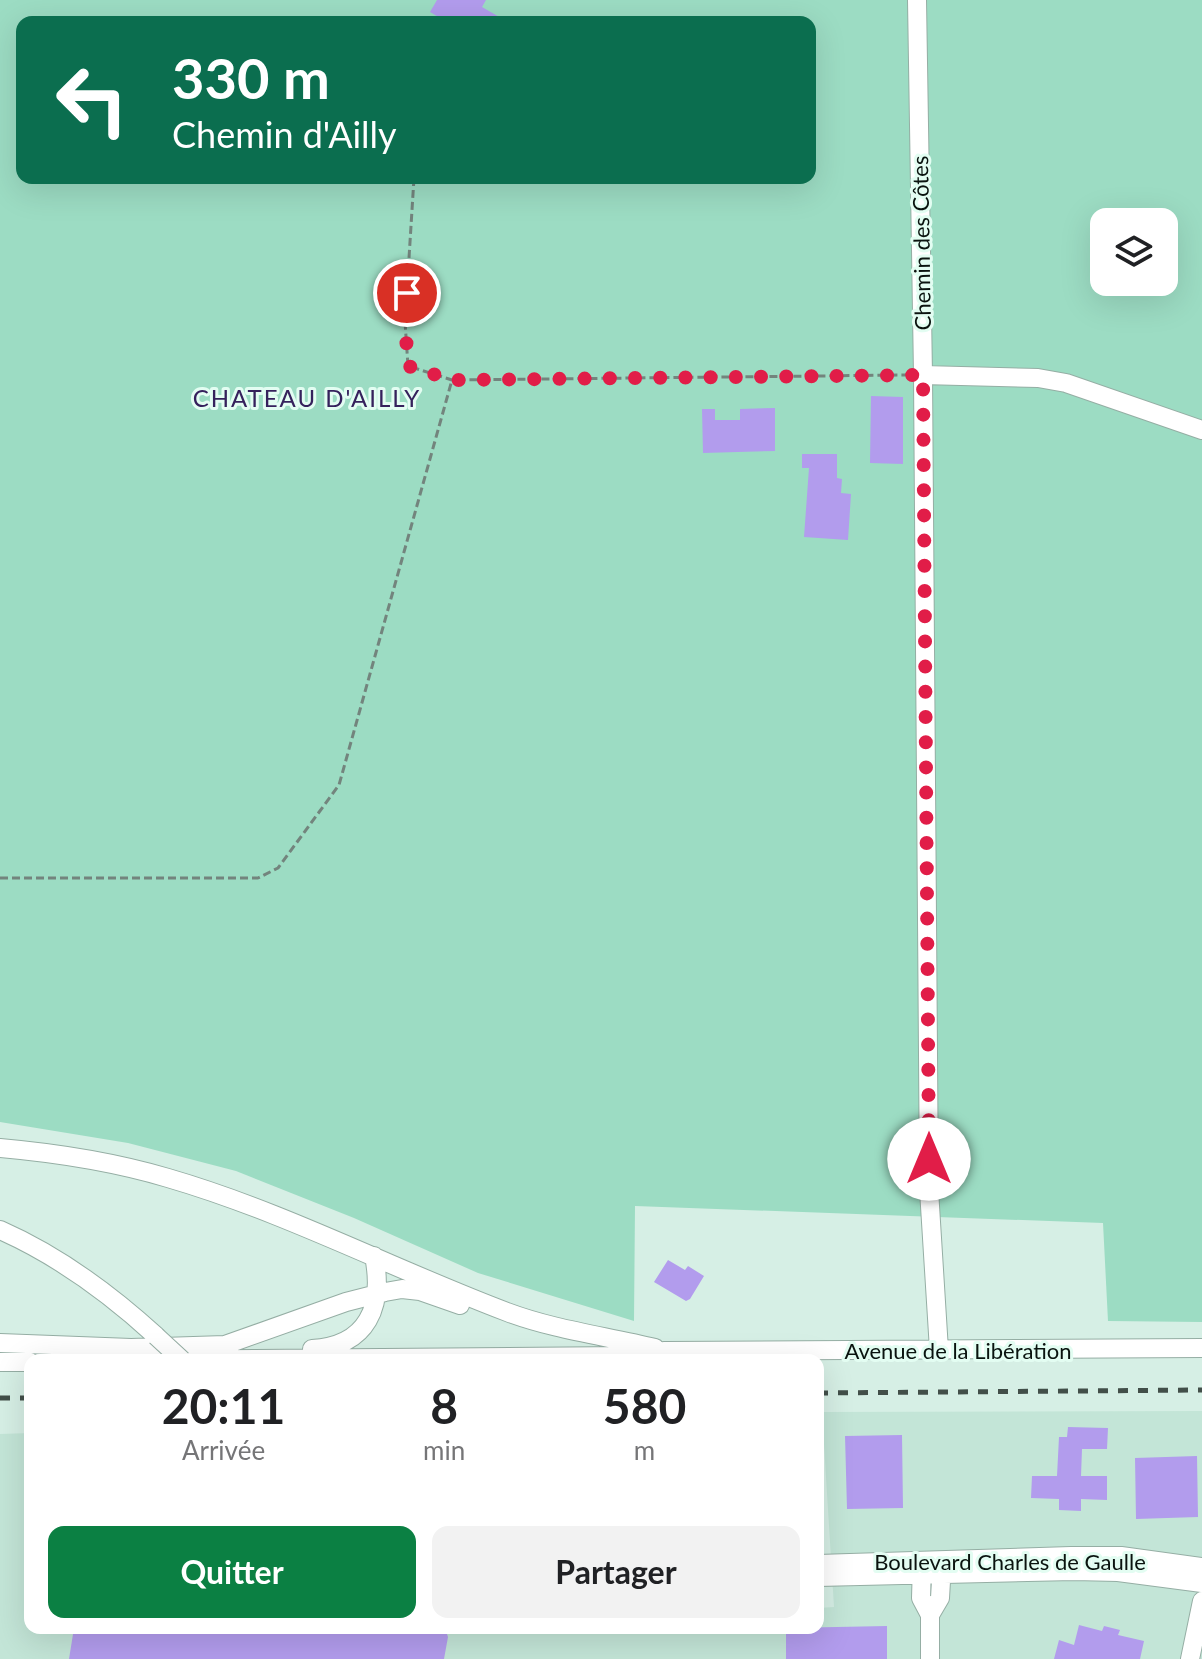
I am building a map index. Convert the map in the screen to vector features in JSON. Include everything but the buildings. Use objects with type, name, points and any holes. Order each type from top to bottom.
[{"type":"street","name":"Chemin des Côtes","points":[[917,0],[929,1190],[939,1350]]},
{"type":"street","points":[[923,375],[1038,378],[1066,383],[1202,430]]},
{"type":"street","points":[[0,1148],[49,1154],[166,1177],[258,1209],[510,1313],[575,1332],[665,1351]]},
{"type":"street","points":[[0,1230],[54,1257],[94,1283],[176,1354]]},
{"type":"street","points":[[283,1354],[331,1348],[363,1329],[376,1294],[374,1256]]},
{"type":"street","points":[[0,1343],[131,1348],[225,1345],[376,1294],[402,1289],[420,1291],[465,1307],[510,1313]]},
{"type":"street","name":"Avenue de la Libération","points":[[665,1351],[1202,1348]]},
{"type":"street","points":[[641,1354],[665,1351]]},
{"type":"street","points":[[0,1362],[24,1362]]},
{"type":"street","name":"Boulevard Charles de Gaulle","points":[[824,1576],[921,1567],[1121,1556],[1202,1567]]},
{"type":"street","name":"Boulevard Charles de Gaulle","points":[[824,1564],[921,1567]]},
{"type":"street","points":[[930,1615],[940,1598],[942,1566]]},
{"type":"street","name":"Boulevard Charles de Gaulle","points":[[942,1566],[1118,1572],[1202,1583]]},
{"type":"street","points":[[921,1567],[921,1598],[930,1615],[930,1659]]},
{"type":"street","points":[[1190,1659],[1202,1601]]},
{"type":"path","points":[[414,184],[405,322],[408,366],[452,380],[923,375]]},
{"type":"path","points":[[0,878],[258,878],[278,868],[339,785],[452,380]]},
{"type":"shaded area","points":[[1202,1411],[1202,1659],[0,1659],[0,1434],[24,1433],[24,1634],[824,1634],[824,1608],[834,1607],[824,1412]]},
{"type":"green space","points":[[0,0],[1202,0],[1202,1322],[1108,1321],[1103,1223],[635,1206],[634,1321],[478,1273],[354,1218],[236,1171],[128,1143],[0,1122]]},
{"type":"railway","points":[[824,1393],[1202,1390]]},
{"type":"railway","points":[[0,1398],[24,1398]]},
{"type":"district","name":"CHATEAU D'AILLY","points":[[307,397]]},
{"type":"route","points":[[407,293],[408,366],[452,380],[923,375],[929,1159]]}]
